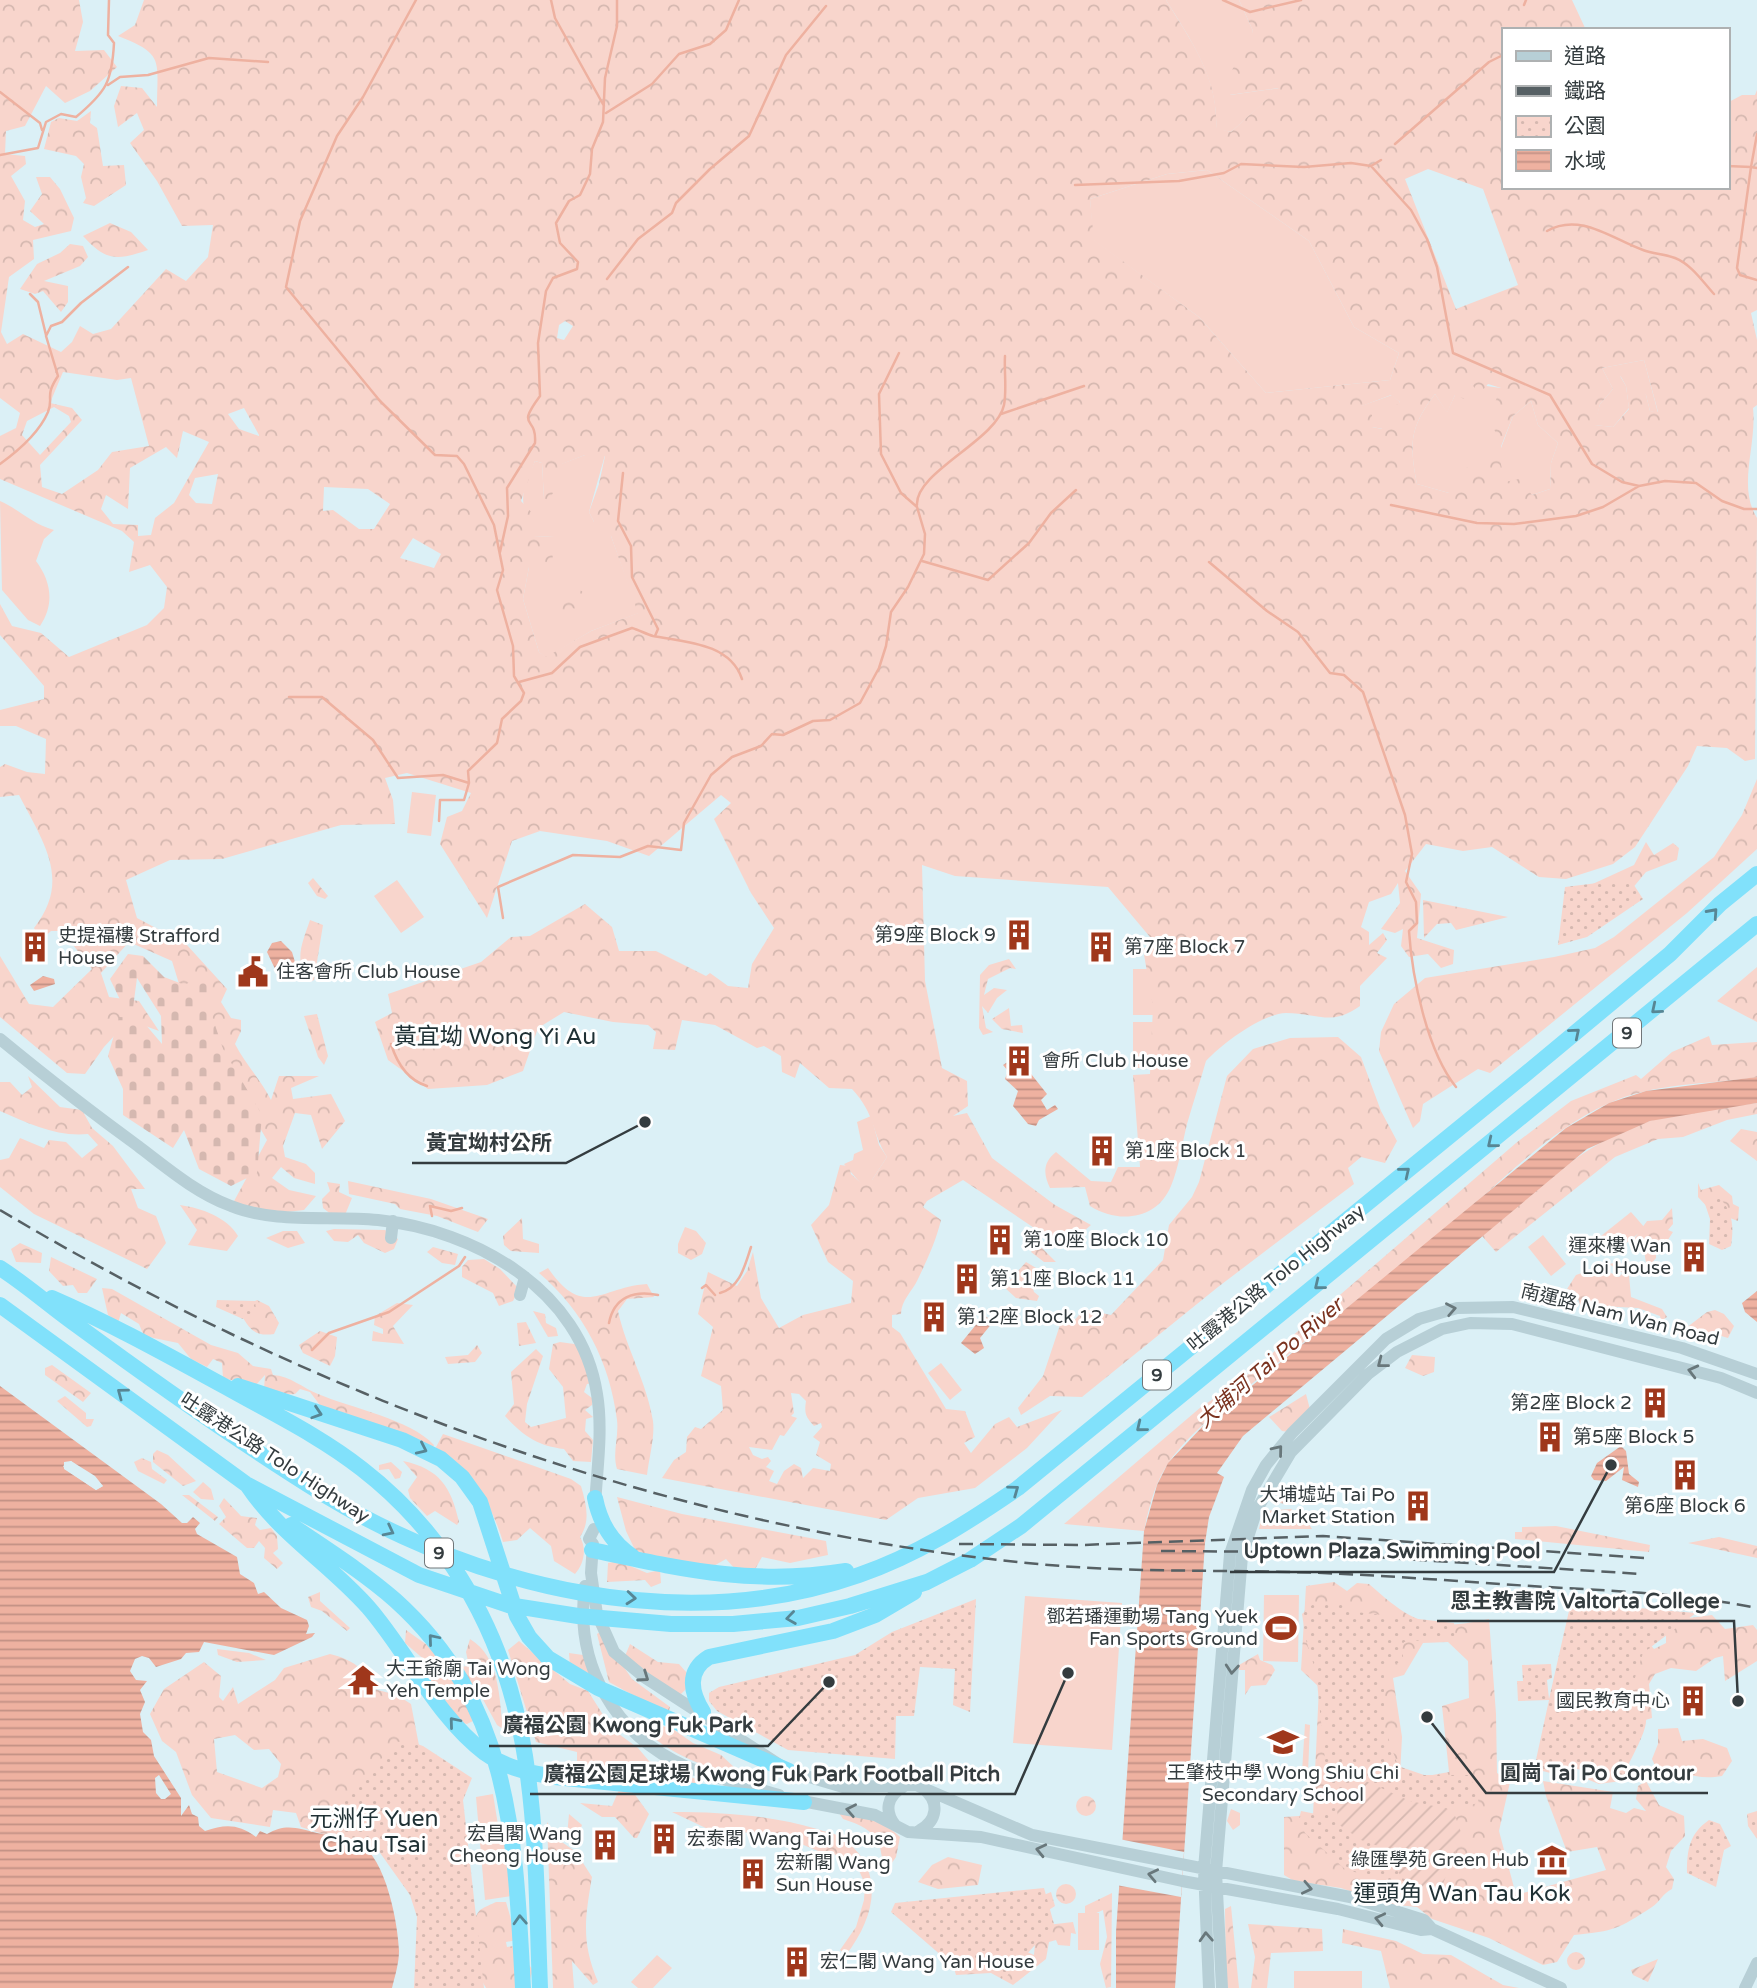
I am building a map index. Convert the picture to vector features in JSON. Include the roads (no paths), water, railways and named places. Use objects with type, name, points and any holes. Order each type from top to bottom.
[{"type":"highway","name":"吐露港公路 Tolo Highway","points":[[0,1268],[38,1292],[75,1324],[295,1477],[385,1529],[479,1567],[580,1592],[711,1602],[795,1593],[912,1553],[947,1535],[1044,1467],[1670,954],[1720,904],[1757,874]]},
{"type":"highway","name":"吐露港公路 Tolo Highway","points":[[0,1305],[246,1484],[419,1575],[508,1605],[578,1616],[671,1624],[764,1622],[834,1611],[927,1582],[1009,1535],[1757,924]]},
{"type":"highway","points":[[1732,946],[1757,932]]},
{"type":"highway","points":[[38,1292],[105,1322],[197,1370],[344,1456],[376,1480],[418,1521],[458,1575],[483,1618],[505,1671],[523,1749],[540,1988]]},
{"type":"highway","points":[[197,1370],[392,1437],[441,1460],[462,1478],[480,1502],[521,1624],[548,1658],[578,1678],[789,1771]]},
{"type":"highway","points":[[246,1484],[268,1515],[365,1605],[461,1730],[498,1761],[524,1771],[555,1777],[804,1802]]},
{"type":"highway","points":[[596,1492],[598,1514],[608,1533],[638,1560]]},
{"type":"highway","points":[[257,1500],[395,1600],[436,1643],[471,1696],[494,1749],[511,1823],[523,1988]]},
{"type":"highway","points":[[592,1547],[704,1574],[758,1577],[816,1575],[886,1564]]},
{"type":"highway","points":[[703,1712],[694,1695],[693,1679],[696,1667],[709,1657],[790,1642],[854,1624],[909,1595],[927,1582]]},
{"type":"main road","points":[[0,1039],[169,1171],[214,1199],[253,1212],[393,1221],[441,1232],[484,1251],[525,1277],[568,1322],[585,1354],[598,1395],[594,1529],[590,1535],[592,1547],[584,1639],[589,1661],[617,1713],[643,1741],[661,1754],[700,1772],[804,1802],[875,1815],[908,1832],[920,1830],[981,1837],[1182,1881],[1338,1909],[1421,1930],[1432,1929]]},
{"type":"main road","points":[[391,1238],[393,1221]]},
{"type":"main road","points":[[520,1295],[525,1277]]},
{"type":"main road","name":"南運路 Nam Wan Road","points":[[1209,1988],[1210,1870],[1227,1577],[1240,1517],[1252,1490],[1274,1455],[1374,1350],[1407,1325],[1430,1314],[1489,1305],[1513,1307],[1673,1346],[1757,1374]]},
{"type":"main road","name":"南運路 Nam Wan Road","points":[[1210,1870],[1240,1577],[1249,1531],[1275,1474],[1291,1452],[1368,1374],[1418,1339],[1442,1329],[1489,1322],[1512,1324],[1721,1378],[1757,1393]]},
{"type":"main road","points":[[590,1578],[597,1614],[607,1641],[621,1659],[644,1677],[703,1712],[789,1771],[843,1787],[923,1788],[1014,1829],[1365,1901],[1424,1920],[1432,1929],[1561,1988]]},
{"type":"main road","points":[[896,1826],[889,1815],[888,1804],[895,1792],[903,1787]]},
{"type":"main road","points":[[920,1830],[932,1821],[935,1810],[933,1797],[923,1788]]},
{"type":"main road","name":"南運路 Nam Wan Road","points":[[1210,1886],[1222,1988]]},
{"type":"main road","points":[[1745,1988],[1757,1963]]},
{"type":"water","points":[[281,941],[292,952],[295,962],[286,974],[276,971],[267,952],[272,943]]},
{"type":"water","points":[[43,976],[54,979],[55,984],[34,991],[30,985]]},
{"type":"water","points":[[1009,1061],[1013,1066],[1024,1065],[1047,1094],[1041,1100],[1047,1110],[1055,1105],[1058,1109],[1039,1120],[1036,1126],[1028,1124],[1013,1106],[1018,1091],[1005,1079],[1008,1071],[1003,1065]]},
{"type":"water","points":[[1757,1077],[1757,1103],[1650,1121],[1587,1149],[1243,1436],[1217,1473],[1224,1477],[1209,1517],[1205,1543],[1175,1988],[1116,1988],[1116,1932],[1144,1531],[1157,1485],[1168,1463],[1203,1426],[1566,1128],[1609,1103],[1646,1091]]},
{"type":"water","points":[[1757,1291],[1757,1322],[1745,1312],[1742,1303]]},
{"type":"water","points":[[984,1315],[993,1322],[980,1338],[984,1348],[975,1354],[961,1343]]},
{"type":"water","points":[[0,1386],[161,1504],[182,1523],[187,1523],[193,1517],[200,1523],[195,1529],[197,1534],[237,1557],[240,1574],[254,1583],[258,1594],[264,1592],[281,1608],[307,1620],[309,1626],[306,1634],[315,1633],[312,1637],[274,1655],[204,1642],[199,1652],[186,1653],[181,1659],[156,1667],[149,1658],[142,1656],[135,1659],[130,1671],[136,1680],[147,1681],[140,1690],[145,1702],[140,1714],[143,1732],[151,1740],[154,1756],[181,1798],[181,1816],[189,1805],[192,1814],[198,1817],[199,1826],[205,1831],[232,1826],[256,1837],[260,1831],[267,1834],[280,1828],[298,1828],[359,1843],[376,1862],[389,1892],[399,1951],[392,1988],[0,1988]],"holes":[[[71,1461],[103,1486],[96,1490],[65,1469],[63,1466]],[[159,1775],[171,1794],[165,1799],[161,1799],[156,1793],[155,1778]]]},
{"type":"water","points":[[1621,1446],[1626,1451],[1629,1474],[1639,1482],[1638,1487],[1622,1480],[1624,1467],[1606,1481],[1594,1480],[1591,1476],[1597,1463]]},
{"type":"waterway","points":[[0,155],[38,148],[46,122],[61,114],[76,117],[101,93],[109,77],[113,56],[114,43],[108,35],[109,0]]},
{"type":"waterway","points":[[416,0],[363,97],[337,136],[300,221],[286,287],[380,401],[435,455],[457,456],[464,464],[494,525],[503,570],[497,590],[513,646],[514,676],[524,693],[521,701],[502,719],[497,743],[468,771],[469,783],[464,800],[440,800],[439,821]]},
{"type":"waterway","points":[[551,0],[555,18],[604,106]]},
{"type":"waterway","points":[[500,552],[508,516],[507,488],[535,443],[535,434],[528,418],[540,396],[538,343],[546,291],[553,278],[577,269],[578,262],[560,243],[556,223],[569,201],[580,195],[590,174],[592,149],[603,122],[605,78],[617,26],[617,0]]},
{"type":"waterway","points":[[606,113],[652,84],[679,54],[710,44],[726,30],[739,0]]},
{"type":"waterway","points":[[1223,0],[1250,12],[1301,0]]},
{"type":"waterway","points":[[1524,5],[1526,0]]},
{"type":"waterway","points":[[607,279],[638,239],[672,213],[676,203],[749,136],[786,55],[826,6]]},
{"type":"waterway","points":[[1395,144],[1489,62],[1502,56]]},
{"type":"waterway","points":[[108,85],[120,77],[148,75],[209,58],[268,62]]},
{"type":"waterway","points":[[0,92],[40,123],[42,130]]},
{"type":"waterway","points":[[1757,134],[1751,167],[1757,168]]},
{"type":"waterway","points":[[1371,166],[1381,160]]},
{"type":"waterway","points":[[1075,185],[1179,181],[1224,173],[1241,164],[1304,167],[1351,163],[1371,166],[1411,210],[1427,239],[1437,267],[1453,353],[1550,395],[1592,464],[1622,482],[1639,486],[1665,481],[1696,483],[1722,501],[1744,509],[1757,509]]},
{"type":"waterway","points":[[1729,166],[1751,167],[1737,268],[1740,275],[1757,280]]},
{"type":"waterway","points":[[1547,231],[1572,224],[1584,226],[1643,250],[1675,258],[1691,269],[1714,294]]},
{"type":"waterway","points":[[0,464],[34,434],[50,407],[51,388],[58,376],[46,336],[51,326],[62,322],[81,303],[128,267]]},
{"type":"waterway","points":[[30,294],[38,302],[46,335]]},
{"type":"waterway","points":[[503,918],[498,887],[573,855],[620,857],[648,846],[681,850],[684,823],[711,775],[732,757],[761,746],[772,734],[783,735],[813,721],[830,720],[860,703],[879,668],[886,646],[891,612],[908,587],[924,554],[925,534],[917,507],[901,493],[881,454],[879,394],[899,353]]},
{"type":"waterway","points":[[917,505],[920,493],[929,480],[987,431],[998,418],[1005,399],[1005,356]]},
{"type":"waterway","points":[[1001,414],[1084,386]]},
{"type":"waterway","points":[[623,473],[618,521],[631,546],[632,577],[658,629],[655,636]]},
{"type":"waterway","points":[[1391,505],[1477,523],[1514,524],[1576,516],[1603,507],[1639,486]]},
{"type":"waterway","points":[[922,561],[988,580],[1029,543],[1051,513],[1076,490]]},
{"type":"waterway","points":[[1209,562],[1267,611],[1298,632],[1330,673],[1344,675],[1363,692],[1405,815],[1412,854],[1406,882],[1416,902],[1417,923],[1409,931],[1423,1013],[1437,1054],[1456,1087]]},
{"type":"waterway","points":[[519,682],[552,673],[580,647],[632,628],[653,636],[705,646],[717,651],[728,658],[742,679]]},
{"type":"waterway","points":[[289,697],[322,697],[373,740],[398,778],[443,775],[469,783]]},
{"type":"waterway","points":[[391,1044],[404,1070],[414,1080],[427,1086]]},
{"type":"waterway","points":[[432,1216],[430,1206],[451,1211],[462,1208]]},
{"type":"waterway","points":[[720,1293],[737,1281],[751,1247]]},
{"type":"waterway","points":[[312,1350],[329,1333],[389,1312],[459,1266],[465,1257]]},
{"type":"waterway","points":[[702,1288],[706,1285],[715,1295]]},
{"type":"waterway","points":[[609,1323],[615,1307],[626,1297],[658,1295]]},
{"type":"railway","points":[[0,1210],[123,1279],[249,1342],[378,1399],[510,1448],[645,1490],[782,1524],[921,1550],[1061,1566],[1387,1576],[1652,1594],[1757,1608]]},
{"type":"railway","points":[[959,1544],[1082,1545],[1323,1536],[1644,1558]]},
{"type":"railway","points":[[1161,1551],[1292,1552],[1642,1574]]},
{"type":"place","name":"第9座 Block 9","points":[[1019,935]]},
{"type":"place","name":"史提福樓 Strafford House","points":[[35,947]]},
{"type":"place","name":"第7座 Block 7","points":[[1101,947]]},
{"type":"place","name":"住客會所 Club House","points":[[253,972]]},
{"type":"place","name":"會所 Club House","points":[[1019,1061]]},
{"type":"place","name":"黃宜坳村公所","points":[[645,1122]]},
{"type":"place","name":"第1座 Block 1","points":[[1102,1151]]},
{"type":"place","name":"第10座 Block 10","points":[[1000,1240]]},
{"type":"place","name":"運來樓 Wan Loi House","points":[[1694,1257]]},
{"type":"place","name":"第11座 Block 11","points":[[967,1279]]},
{"type":"place","name":"第12座 Block 12","points":[[934,1317]]},
{"type":"place","name":"第2座 Block 2","points":[[1655,1403]]},
{"type":"place","name":"第5座 Block 5","points":[[1550,1437]]},
{"type":"place","name":"Uptown Plaza Swimming Pool","points":[[1611,1465]]},
{"type":"place","name":"第6座 Block 6","points":[[1685,1475]]},
{"type":"place","name":"大埔墟站 Tai Po Market Station","points":[[1418,1506]]},
{"type":"place","name":"鄧若璠運動場 Tang Yuek Fan Sports Ground","points":[[1281,1628]]},
{"type":"place","name":"廣福公園足球場 Kwong Fuk Park Football Pitch","points":[[1068,1673]]},
{"type":"place","name":"大王爺廟 Tai Wong Yeh Temple","points":[[363,1680]]},
{"type":"place","name":"廣福公園 Kwong Fuk Park","points":[[829,1682]]},
{"type":"place","name":"國民教育中心","points":[[1693,1701]]},
{"type":"place","name":"恩主教書院 Valtorta College","points":[[1738,1701]]},
{"type":"place","name":"圓崗 Tai Po Contour","points":[[1427,1717]]},
{"type":"place","name":"王肇枝中學 Wong Shiu Chi Secondary School","points":[[1283,1742]]},
{"type":"place","name":"宏泰閣 Wang Tai House","points":[[664,1839]]},
{"type":"place","name":"宏昌閣 Wang Cheong House","points":[[605,1845]]},
{"type":"place","name":"綠匯學苑 Green Hub","points":[[1552,1860]]},
{"type":"place","name":"宏新閣 Wang Sun House","points":[[753,1874]]},
{"type":"place","name":"宏仁閣 Wang Yan House","points":[[797,1962]]},
{"type":"district","name":"黃宜坳 Wong Yi Au","points":[[495,1037]]},
{"type":"district","name":"元洲仔 Yuen Chau Tsai","points":[[374,1832]]},
{"type":"district","name":"運頭角 Wan Tau Kok","points":[[1462,1894]]},
{"type":"water label","name":"大埔河 Tai Po River","points":[[1270,1363]]}]
